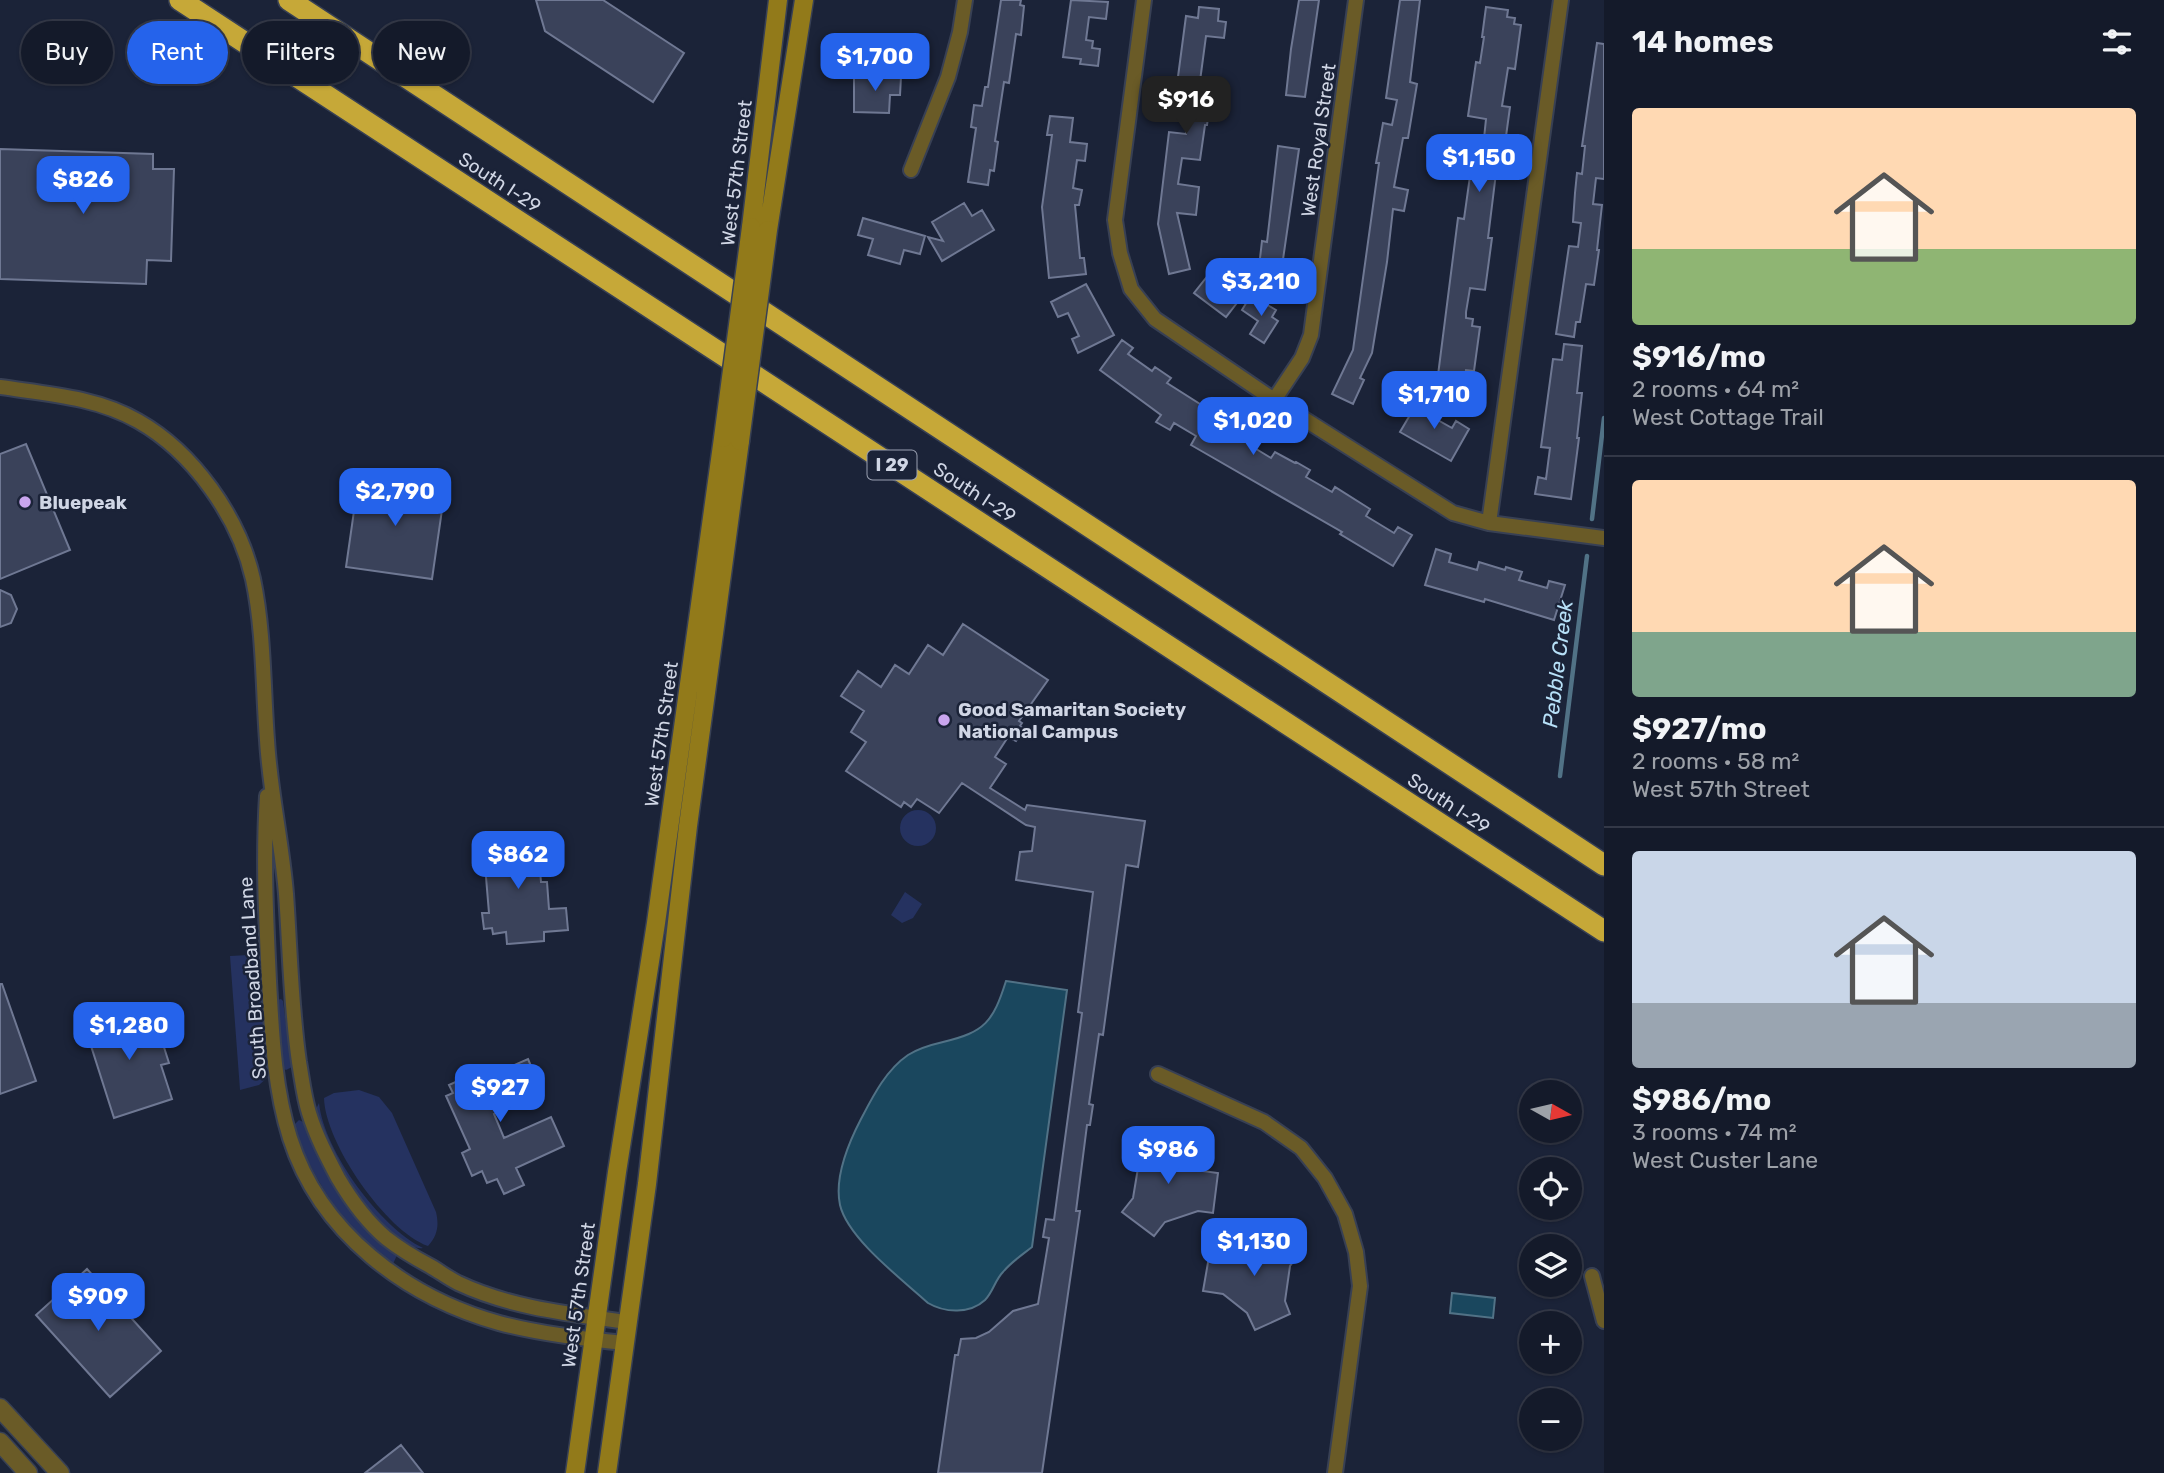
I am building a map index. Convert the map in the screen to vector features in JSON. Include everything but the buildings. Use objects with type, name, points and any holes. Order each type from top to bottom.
[{"type":"highway","name":"South I-29","points":[[180,0],[1604,931]]},
{"type":"highway","name":"South I-29","points":[[289,0],[1604,865]]},
{"type":"main road","name":"West 57th Street","points":[[607,1473],[647,1184],[731,440],[759,228],[778,0]]},
{"type":"main road","name":"West 57th Street","points":[[759,228],[804,0]]},
{"type":"main road","name":"West 57th Street","points":[[575,1473],[596,1318],[731,440]]},
{"type":"street","points":[[911,170],[948,77],[965,0]]},
{"type":"street","points":[[1144,0],[1115,220],[1120,253],[1131,289],[1155,319],[1274,400],[1453,513],[1489,523],[1604,538]]},
{"type":"street","name":"West Royal Street","points":[[1274,400],[1302,358],[1311,335],[1356,0]]},
{"type":"street","points":[[1489,523],[1561,0]]},
{"type":"street","name":"South Broadband Lane","points":[[0,387],[82,400],[110,408],[138,421],[169,443],[195,467],[219,499],[238,536],[253,578],[259,621],[269,773],[283,861],[295,1036],[303,1087],[308,1112],[320,1142],[346,1191],[365,1217],[387,1239],[455,1282],[517,1304],[628,1322]]},
{"type":"street","name":"South Broadband Lane","points":[[269,773],[264,860],[272,1045],[290,1139],[318,1197],[355,1244],[392,1274],[448,1305],[514,1327],[625,1343]]},
{"type":"street","points":[[1158,1074],[1264,1122],[1301,1148],[1325,1178],[1345,1214],[1356,1252],[1360,1286],[1335,1473]]},
{"type":"street","points":[[1592,1276],[1604,1321]]},
{"type":"street","points":[[0,1408],[60,1473]]},
{"type":"street","points":[[0,1442],[28,1473]]},
{"type":"shaded area","points":[[918,810],[931,815],[936,828],[931,841],[918,846],[905,841],[900,828],[905,815]]},
{"type":"shaded area","points":[[905,892],[922,904],[913,918],[902,923],[891,915]]},
{"type":"shaded area","points":[[249,955],[259,958],[268,1077],[259,1085],[240,1090],[230,956]]},
{"type":"shaded area","points":[[1006,981],[1067,990],[1032,1247],[1006,1268],[979,1305],[965,1310],[942,1309],[928,1303],[878,1258],[854,1231],[840,1205],[841,1172],[847,1150],[870,1101],[893,1068],[916,1050],[978,1029],[997,1006]]},
{"type":"shaded area","points":[[281,999],[292,1067],[286,1070],[281,1067],[276,1003]]},
{"type":"shaded area","points":[[359,1090],[379,1097],[392,1113],[436,1212],[437,1230],[428,1246],[394,1223],[377,1204],[346,1161],[335,1138],[327,1117],[324,1098],[334,1093]]},
{"type":"shaded area","points":[[319,1103],[331,1143],[357,1186],[389,1223],[423,1248],[414,1247],[391,1233],[345,1179],[324,1136],[316,1109]]},
{"type":"shaded area","points":[[299,1120],[303,1122],[330,1178],[352,1210],[397,1255],[393,1264],[371,1248],[333,1203],[294,1132],[293,1126]]},
{"type":"shaded area","points":[[1452,1293],[1495,1298],[1493,1318],[1450,1313]]},
{"type":"waterway","name":"Pebble Creek","points":[[1592,519],[1604,418]]},
{"type":"waterway","name":"Pebble Creek","points":[[1560,776],[1587,556]]},
{"type":"place","name":"Bluepeak","points":[[25,502]]},
{"type":"place","name":"Good Samaritan Society National Campus","points":[[944,720]]}]
